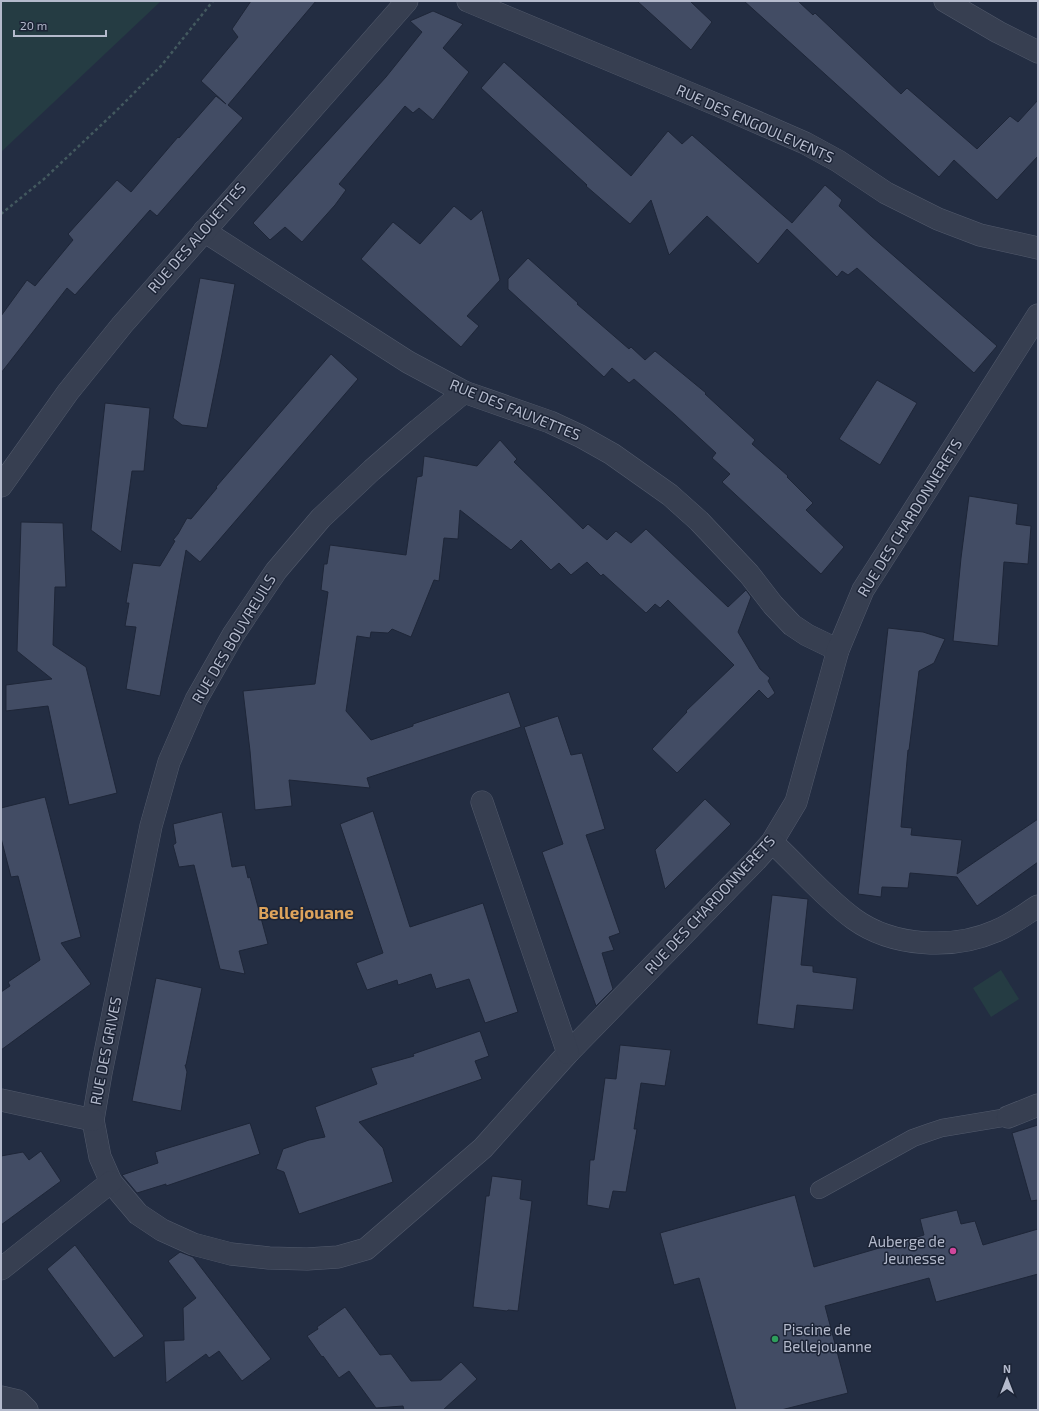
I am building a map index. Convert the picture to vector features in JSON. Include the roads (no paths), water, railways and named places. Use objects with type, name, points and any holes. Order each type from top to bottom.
[{"type":"street","name":"RUE DES ALOUETTES","points":[[1,486],[68,392],[122,325],[407,1]]},
{"type":"street","name":"RUE DES ENGOULEVENTS","points":[[468,1],[805,143],[838,161],[886,193],[938,219],[980,235],[1038,248]]},
{"type":"street","points":[[945,1],[998,32],[1038,52]]},
{"type":"street","name":"RUE DES FAUVETTES","points":[[204,231],[408,362],[464,392],[550,422],[612,454],[670,496],[699,521],[749,574],[773,605],[792,625],[807,635],[838,650]]},
{"type":"street","name":"RUE DES CHARDONNERETS","points":[[366,1249],[483,1148],[568,1053],[772,842],[796,802],[838,650],[863,590],[1038,315]]},
{"type":"street","name":"RUE DES BOUVREUILS","points":[[119,982],[151,826],[169,762],[196,700],[213,668],[276,570],[321,518],[383,460],[464,392]]},
{"type":"street","points":[[482,802],[568,1053]]},
{"type":"street","points":[[772,842],[829,898],[855,919],[874,930],[896,938],[946,944],[961,942],[997,931],[1038,906]]},
{"type":"street","name":"RUE DES GRIVES","points":[[119,982],[93,1120],[100,1157],[111,1182],[138,1214],[162,1230],[193,1244],[231,1254],[269,1258],[307,1259],[338,1257],[366,1249]]},
{"type":"street","name":"RUE DES GRIVES","points":[[1,1100],[93,1120]]},
{"type":"street","points":[[1008,1117],[1038,1105]]},
{"type":"street","points":[[1,1269],[111,1182]]},
{"type":"street","points":[[1,1397],[18,1401],[27,1410]]},
{"type":"lane","points":[[819,1190],[913,1138],[930,1132],[1008,1117]]},
{"type":"place","name":"Auberge de Jeunesse","points":[[953,1251]]},
{"type":"place","name":"Piscine de Bellejouanne","points":[[775,1339]]},
{"type":"district","name":"Bellejouane","points":[[306,913]]}]
